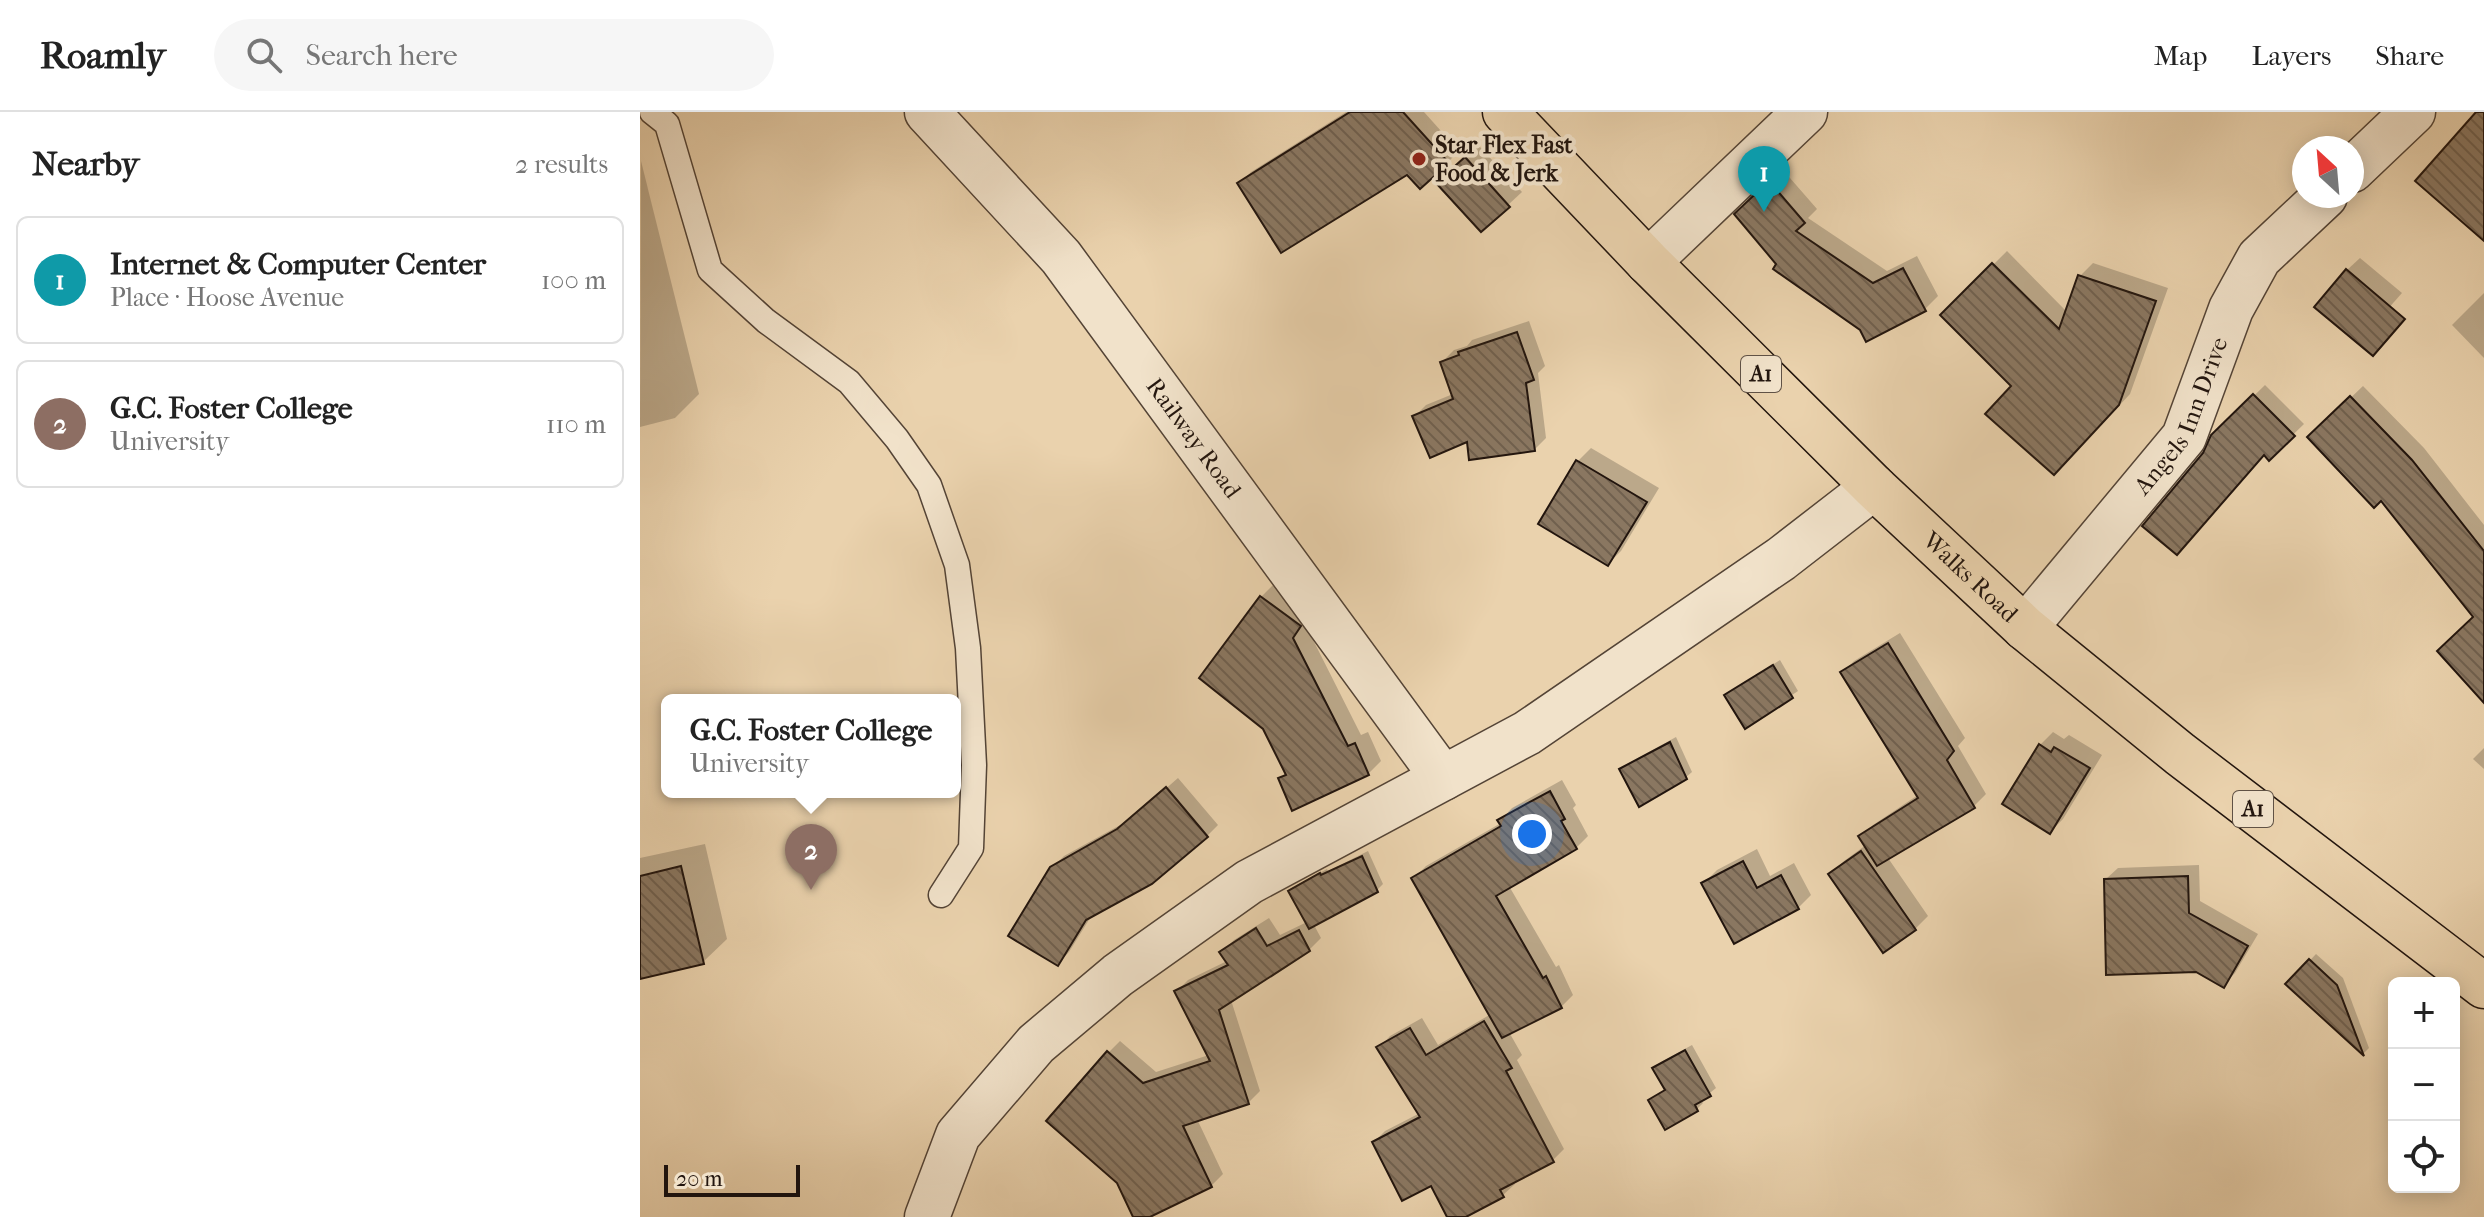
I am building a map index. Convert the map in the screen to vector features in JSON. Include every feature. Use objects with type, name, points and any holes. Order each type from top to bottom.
[{"type":"main road","name":"Walks Road","points":[[1505,112],[1648,262],[1874,487],[2025,628],[2180,754],[2481,978]]},
{"type":"street","name":"Railway Road","points":[[927,112],[1061,257],[1443,778]]},
{"type":"street","points":[[1648,262],[1805,112]]},
{"type":"street","points":[[2364,159],[2413,112]]},
{"type":"street","name":"Angels Inn Drive","points":[[2025,628],[2184,437],[2231,309],[2259,258],[2312,208]]},
{"type":"street","points":[[927,1217],[958,1135],[1036,1044],[1118,975],[1249,882],[1540,724],[1781,559],[1874,487]]},
{"type":"lane","points":[[652,112],[667,124],[710,270],[766,321],[849,382],[897,439],[929,485],[957,565],[968,648],[974,765],[971,848],[941,895]]},
{"type":"building","points":[[1350,112],[1403,112],[1449,163],[1420,189],[1407,175],[1281,253],[1237,183]]},
{"type":"building","points":[[2476,112],[2484,112],[2484,241],[2415,181]]},
{"type":"building","points":[[1465,157],[1510,207],[1481,232],[1436,183]]},
{"type":"building","points":[[1769,181],[1805,223],[1796,231],[1873,283],[1903,268],[1926,311],[1866,342],[1860,330],[1773,269],[1776,264],[1734,214]]},
{"type":"building","points":[[1992,263],[2059,329],[2078,275],[2156,301],[2119,405],[2054,475],[1985,414],[2011,386],[1940,315]]},
{"type":"building","points":[[2346,269],[2405,319],[2373,356],[2314,307]]},
{"type":"building","points":[[1517,332],[1534,380],[1526,383],[1535,451],[1469,460],[1467,442],[1430,458],[1412,416],[1453,399],[1440,362],[1459,355],[1458,352]]},
{"type":"building","points":[[2253,394],[2295,436],[2269,461],[2264,455],[2177,555],[2142,526],[2203,453],[2211,435]]},
{"type":"building","points":[[2350,396],[2412,460],[2484,551],[2484,703],[2437,651],[2473,617],[2381,501],[2374,508],[2307,437]]},
{"type":"building","points":[[1576,460],[1647,502],[1608,566],[1538,524]]},
{"type":"building","points":[[1260,596],[1301,626],[1293,638],[1348,746],[1355,743],[1369,775],[1292,811],[1278,778],[1286,775],[1263,729],[1199,678]]},
{"type":"building","points":[[1888,643],[1954,751],[1947,760],[1975,808],[1877,866],[1858,836],[1918,798],[1840,672]]},
{"type":"building","points":[[1773,665],[1793,698],[1745,729],[1724,695]]},
{"type":"building","points":[[1670,742],[1687,779],[1639,807],[1619,769]]},
{"type":"building","points":[[2039,744],[2051,752],[2054,747],[2090,768],[2050,834],[2002,804]]},
{"type":"building","points":[[1166,787],[1208,837],[1152,884],[1086,920],[1058,966],[1008,936],[1050,867],[1117,829]]},
{"type":"building","points":[[1550,791],[1565,819],[1561,821],[1577,849],[1496,896],[1543,978],[1546,976],[1562,1008],[1502,1038],[1411,878],[1501,826],[1497,820]]},
{"type":"building","points":[[1861,851],[1916,930],[1883,953],[1828,874]]},
{"type":"building","points":[[1362,856],[1378,892],[1309,929],[1288,891],[1320,873]]},
{"type":"building","points":[[1743,861],[1757,888],[1781,875],[1799,909],[1734,944],[1701,883]]},
{"type":"building","points":[[681,866],[704,964],[640,979],[640,876]]},
{"type":"building","points":[[2188,876],[2189,913],[2248,946],[2224,988],[2196,972],[2106,975],[2104,879]]},
{"type":"building","points":[[1256,928],[1267,946],[1299,930],[1310,951],[1219,1010],[1249,1104],[1183,1126],[1212,1187],[1150,1217],[1133,1217],[1117,1183],[1046,1121],[1107,1051],[1143,1083],[1210,1061],[1174,991],[1228,965],[1219,952]]},
{"type":"building","points":[[2309,959],[2337,985],[2364,1056],[2285,984]]},
{"type":"building","points":[[1484,1021],[1512,1068],[1506,1071],[1554,1162],[1500,1190],[1504,1197],[1466,1217],[1447,1217],[1431,1186],[1402,1201],[1372,1142],[1420,1117],[1376,1047],[1410,1028],[1426,1055]]},
{"type":"building","points":[[1685,1050],[1711,1096],[1695,1105],[1698,1111],[1665,1130],[1648,1100],[1665,1090],[1652,1068]]},
{"type":"place","name":"Star Flex Fast Food & Jerk","points":[[1419,159]]},
{"type":"place","name":"Internet & Computer Center","points":[[1764,212]]},
{"type":"place","name":"G.C. Foster College","points":[[811,890]]}]
